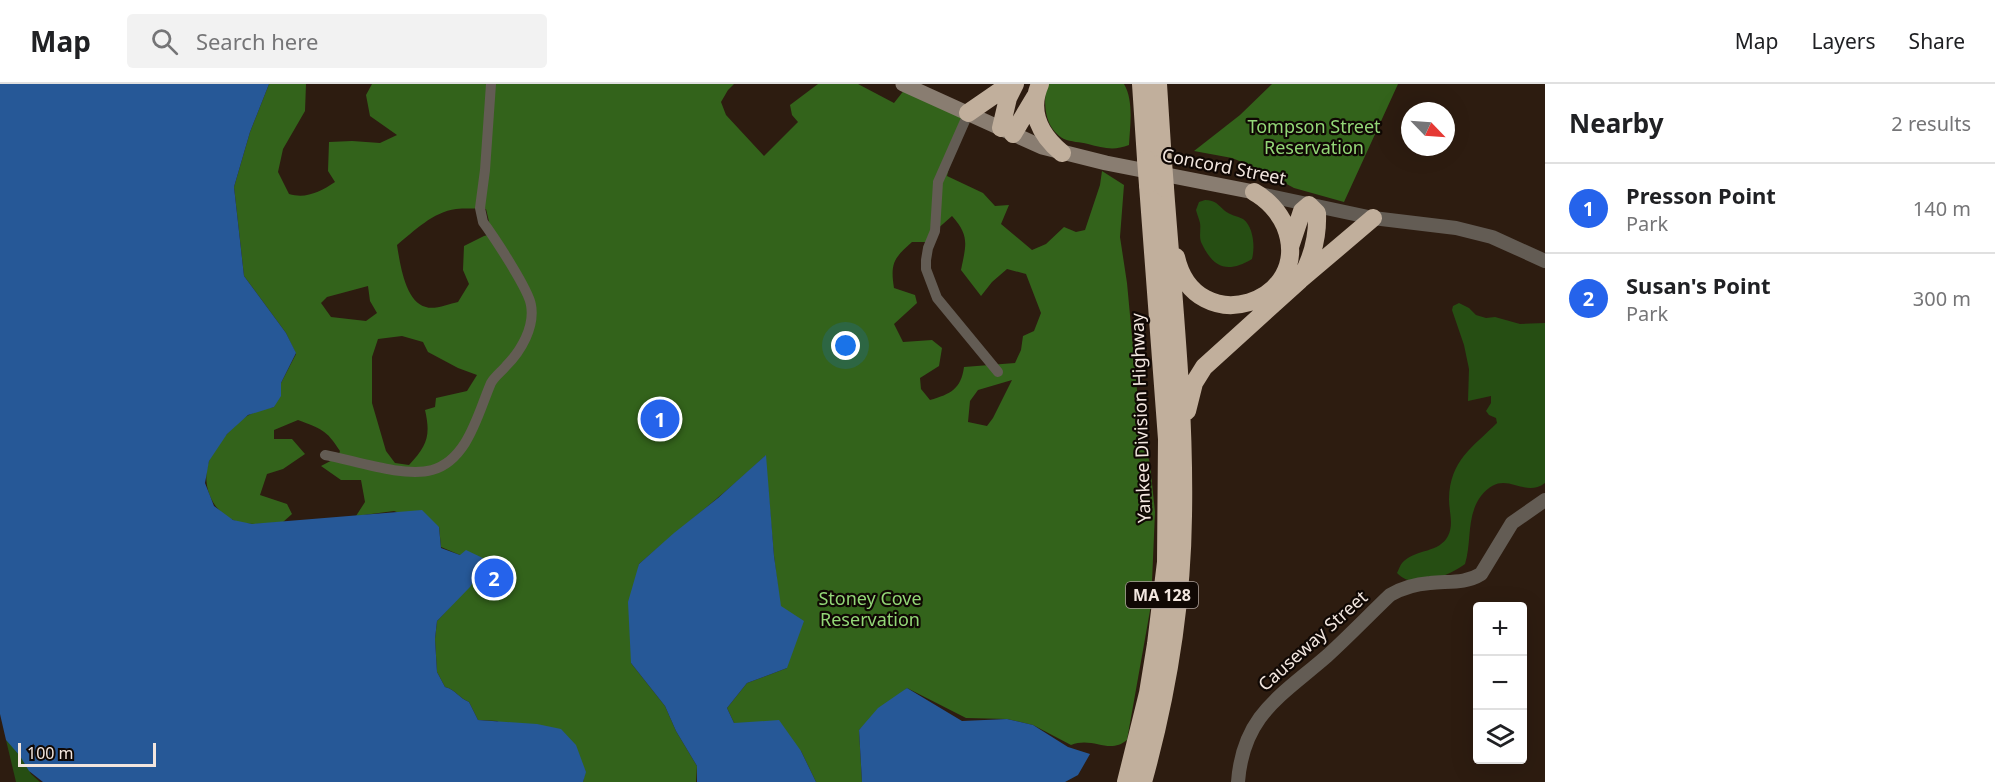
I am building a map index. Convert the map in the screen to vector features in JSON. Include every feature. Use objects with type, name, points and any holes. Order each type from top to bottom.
[{"type":"highway","points":[[968,113],[1010,84]]},
{"type":"highway","points":[[1007,131],[1008,98],[1015,84]]},
{"type":"highway","points":[[1130,84],[1152,159]]},
{"type":"highway","name":"Yankee Division Highway","points":[[1141,84],[1156,187],[1182,416],[1184,517],[1174,636],[1157,726],[1143,782]]},
{"type":"highway","name":"Yankee Division Highway","points":[[1152,159],[1158,84]]},
{"type":"highway","points":[[1007,131],[1038,90]]},
{"type":"highway","points":[[1038,90],[1035,112],[1042,134],[1062,153]]},
{"type":"highway","points":[[1156,187],[1181,272],[1192,290],[1211,302],[1227,306],[1240,306],[1261,298],[1281,280],[1302,211],[1309,205],[1317,213],[1316,237],[1300,280]]},
{"type":"highway","name":"Yankee Division Highway","points":[[1126,782],[1148,693],[1166,562],[1167,439],[1156,187]]},
{"type":"highway","points":[[1254,192],[1264,198],[1279,216],[1288,235],[1290,250]]},
{"type":"highway","points":[[1184,517],[1186,412],[1194,383],[1209,362],[1373,218]]},
{"type":"main road","name":"Concord Street","points":[[903,84],[1042,147],[1254,192]]},
{"type":"street","points":[[324,454],[351,462],[417,472],[443,467],[464,443],[478,419],[492,382],[520,351],[528,334],[531,304],[483,222],[480,208],[491,84]]},
{"type":"street","points":[[968,113],[938,182],[935,231],[928,248],[926,269],[937,298],[998,372]]},
{"type":"street","name":"Concord Street","points":[[1254,192],[1373,218],[1456,228],[1492,237],[1541,257]]},
{"type":"street","name":"Causeway Street","points":[[1238,782],[1242,752],[1263,712],[1338,646],[1390,595],[1400,589],[1429,583],[1473,579],[1486,568],[1512,523],[1545,500]]},
{"type":"green space","name":"Stoney Cove Reservation","points":[[269,84],[306,84],[305,111],[283,149],[278,172],[289,194],[301,196],[318,192],[335,182],[328,171],[329,142],[380,143],[397,135],[370,116],[366,95],[372,84],[734,84],[721,102],[726,115],[764,156],[798,122],[792,115],[790,105],[818,84],[858,84],[894,103],[905,89],[962,116],[947,176],[983,193],[995,206],[1009,205],[1001,224],[1032,250],[1046,244],[1064,227],[1076,232],[1085,230],[1100,185],[1102,171],[1124,185],[1120,237],[1127,283],[1140,422],[1150,464],[1155,512],[1151,605],[1127,740],[1114,746],[1086,743],[1071,745],[1033,725],[1007,719],[966,718],[907,688],[859,730],[862,782],[816,782],[801,751],[734,723],[727,708],[747,683],[787,668],[765,456],[639,564],[631,663],[665,706],[676,731],[697,766],[696,782],[583,782],[585,772],[497,721],[478,720],[469,702],[445,687],[437,672],[435,639],[437,621],[450,607],[460,555],[441,547],[439,527],[394,511],[356,516],[365,502],[361,480],[341,480],[321,466],[338,457],[340,451],[331,438],[322,431],[298,420],[274,430],[274,439],[292,439],[305,454],[283,469],[267,474],[260,495],[287,504],[292,514],[283,522],[258,524],[233,520],[219,510],[210,495],[206,479],[209,461],[215,449],[236,424],[247,416],[274,407],[281,383],[296,354],[286,333],[244,276],[234,187],[250,132]],"holes":[[[456,209],[486,209],[492,234],[464,246],[463,270],[469,284],[458,302],[433,308],[426,307],[419,304],[408,290],[397,245],[424,223],[439,214]],[[952,216],[958,223],[965,241],[961,270],[981,296],[1007,269],[1026,274],[1041,313],[1034,331],[1023,336],[1021,350],[1015,363],[964,367],[960,381],[954,390],[930,400],[921,389],[920,378],[939,366],[942,348],[932,340],[903,342],[894,324],[917,303],[915,295],[894,288],[893,267],[897,257],[912,242],[926,242]],[[368,286],[370,301],[377,313],[366,321],[331,317],[321,303],[327,297]],[[402,336],[423,342],[428,352],[477,375],[467,391],[436,398],[435,407],[425,410],[428,427],[426,440],[409,465],[395,463],[386,451],[372,403],[372,357],[378,339]],[[1012,380],[987,426],[968,422],[970,401],[978,390]]]},
{"type":"green space","points":[[1047,84],[1124,84],[1130,106],[1129,145],[1104,148],[1067,140],[1057,134],[1046,114]]},
{"type":"green space","name":"Tompson Street Reservation","points":[[1272,84],[1398,84],[1344,202],[1294,188],[1259,169],[1232,158],[1194,151],[1240,115]]},
{"type":"green space","points":[[1205,200],[1214,202],[1247,223],[1253,238],[1252,259],[1243,264],[1228,267],[1216,263],[1211,258],[1201,242],[1200,223],[1196,210],[1199,202]]},
{"type":"green space","points":[[1459,303],[1476,315],[1486,318],[1495,317],[1520,324],[1545,323],[1545,483],[1529,488],[1506,483],[1490,488],[1481,496],[1473,512],[1465,564],[1441,577],[1412,581],[1397,573],[1401,565],[1409,557],[1439,545],[1448,536],[1451,522],[1450,486],[1453,474],[1464,456],[1497,423],[1496,418],[1486,411],[1491,403],[1491,396],[1468,401],[1469,369],[1464,345],[1452,310],[1453,306]]},
{"type":"green space","points":[[6,740],[19,752],[31,774],[40,782],[16,782]]},
{"type":"water","points":[[0,84],[269,84],[250,132],[234,187],[244,276],[286,333],[296,353],[281,383],[281,396],[274,407],[248,415],[227,434],[209,461],[205,483],[214,506],[233,520],[252,524],[422,510],[439,527],[441,548],[460,555],[466,550],[487,560],[470,587],[437,621],[435,639],[437,672],[445,687],[469,702],[478,720],[537,724],[561,729],[576,745],[586,772],[583,782],[43,782],[29,771],[6,740],[0,714]]},
{"type":"water","points":[[766,455],[774,556],[781,606],[804,621],[787,668],[747,683],[727,708],[734,723],[779,720],[801,751],[816,782],[697,782],[697,766],[676,731],[665,706],[631,663],[628,602],[639,564]]},
{"type":"water","points":[[907,688],[962,721],[1007,719],[1033,725],[1068,747],[1090,754],[1078,775],[1065,782],[862,782],[859,730],[878,708]]},
{"type":"place","name":"Presson Point","points":[[660,419]]},
{"type":"place","name":"Susan's Point","points":[[494,578]]}]
